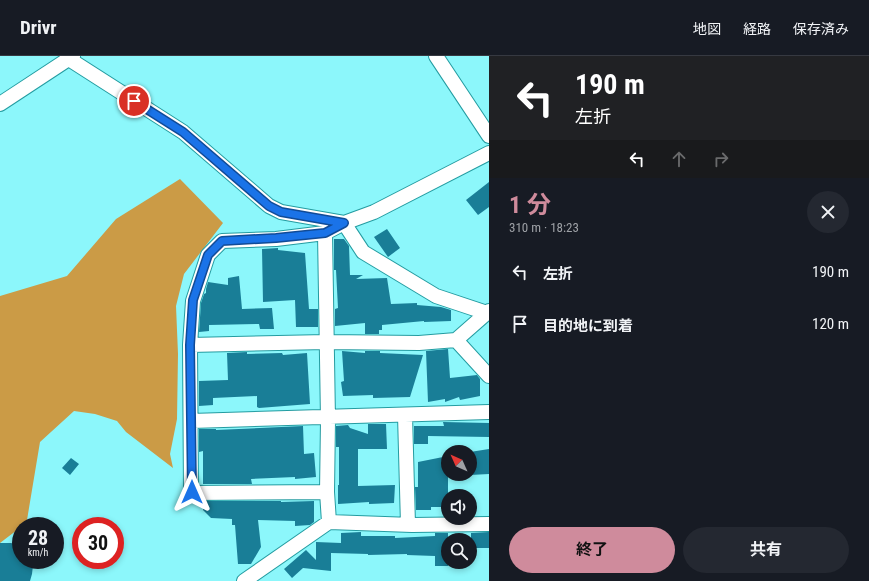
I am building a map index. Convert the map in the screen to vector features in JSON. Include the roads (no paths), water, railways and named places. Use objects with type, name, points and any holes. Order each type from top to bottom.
[{"type":"street","points":[[436,56],[489,136]]},
{"type":"street","points":[[0,104],[71,58],[183,132],[269,206],[281,212],[344,223],[364,252],[436,296],[488,312]]},
{"type":"street","points":[[327,492],[192,492],[190,345],[193,300],[208,255],[222,241],[325,233],[344,223],[374,212],[489,153]]},
{"type":"street","points":[[325,233],[328,417],[327,492],[329,522]]},
{"type":"street","points":[[190,345],[326,342],[419,343],[456,340],[488,312]]},
{"type":"street","points":[[456,340],[489,376]]},
{"type":"street","points":[[191,421],[489,412]]},
{"type":"street","points":[[405,414],[408,525]]},
{"type":"street","points":[[244,581],[329,522],[408,525],[489,524]]}]
